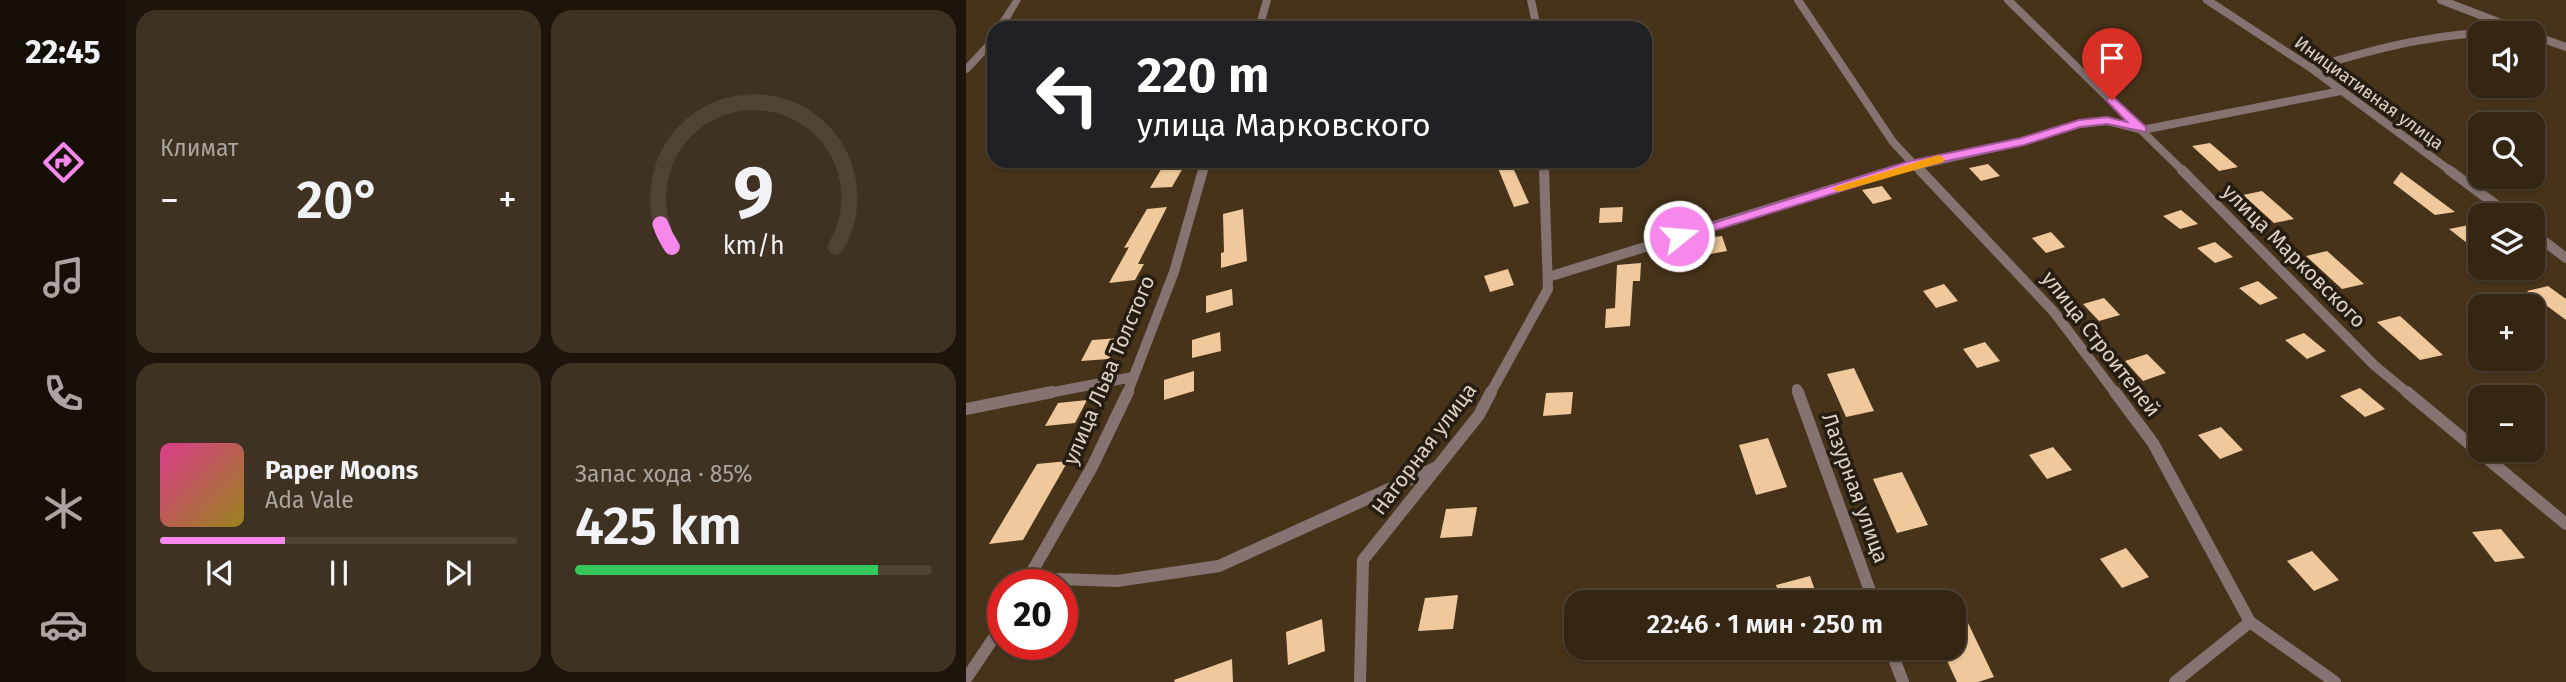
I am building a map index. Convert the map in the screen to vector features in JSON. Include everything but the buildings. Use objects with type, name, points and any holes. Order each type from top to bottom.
[{"type":"street","points":[[1004,21],[1017,0]]},
{"type":"street","points":[[966,71],[987,47]]},
{"type":"lane","points":[[1261,21],[1267,0]]},
{"type":"lane","points":[[1531,0],[1536,21]]},
{"type":"lane","name":"улица Строителей","points":[[1798,0],[1893,142],[2054,312],[2153,443],[2250,622],[2335,682]]},
{"type":"lane","name":"улица Марковского","points":[[2008,0],[2142,130],[2374,365],[2566,524]]},
{"type":"lane","name":"Инициативная улица","points":[[2207,0],[2311,68],[2494,203]]},
{"type":"lane","points":[[2441,0],[2494,21]]},
{"type":"lane","points":[[2311,68],[2385,46],[2468,33]]},
{"type":"lane","points":[[2545,40],[2566,47]]},
{"type":"lane","points":[[1548,276],[1915,164],[2024,141],[2079,124],[2107,121],[2142,130],[2341,91]]},
{"type":"lane","name":"улица Льва Толстого","points":[[1034,569],[1101,450],[1156,323],[1189,229],[1203,168]]},
{"type":"lane","name":"Нагорная улица","points":[[1360,682],[1363,560],[1479,415],[1548,289],[1544,168]]},
{"type":"lane","points":[[2545,242],[2566,258]]},
{"type":"lane","points":[[966,409],[1133,377]]},
{"type":"lane","name":"Лазурная улица","points":[[1797,389],[1870,590]]},
{"type":"lane","points":[[1078,581],[1117,581],[1219,566],[1437,467]]},
{"type":"lane","points":[[2175,682],[2250,622]]},
{"type":"lane","points":[[966,679],[987,648]]},
{"type":"lane","points":[[1895,660],[1903,682]]},
{"type":"slow traffic","points":[[1838,188],[1939,159]]},
{"type":"route","points":[[1679,236],[1915,164],[2024,141],[2079,124],[2107,121],[2142,130],[2112,100]]}]
